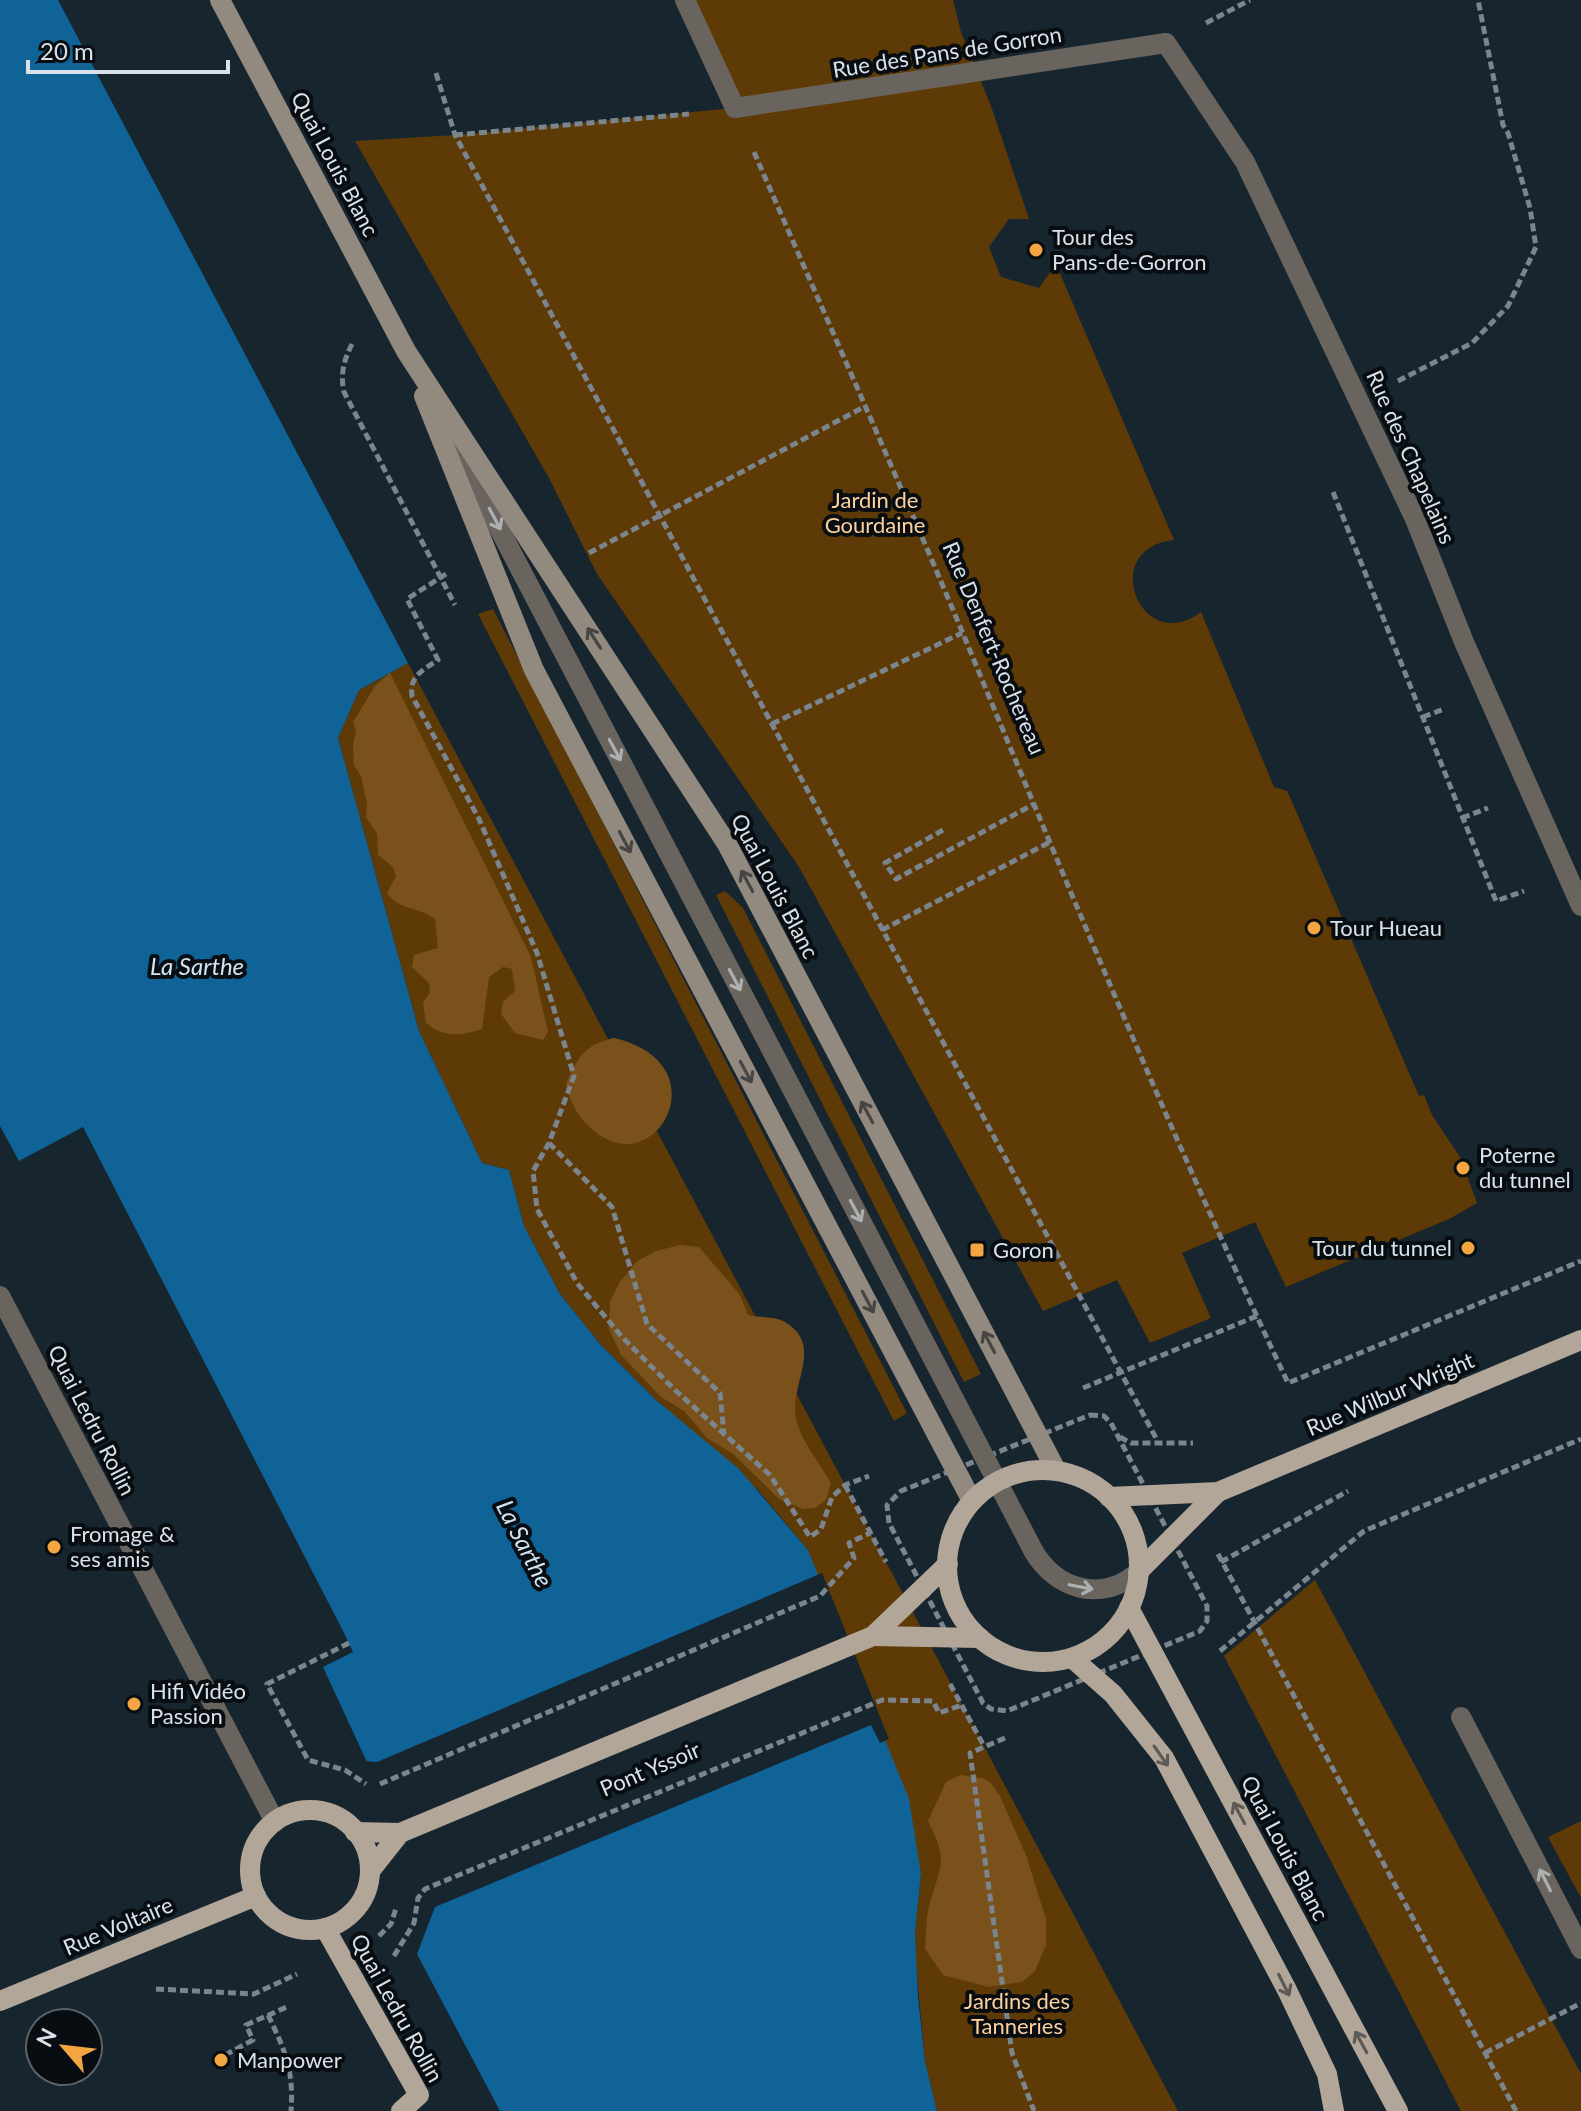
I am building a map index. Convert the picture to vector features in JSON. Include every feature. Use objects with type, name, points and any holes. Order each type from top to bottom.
[{"type":"main road","name":"Quai Louis Blanc","points":[[220,0],[406,351],[727,844],[1056,1470]]},
{"type":"main road","name":"Quai Louis Blanc","points":[[406,351],[534,670],[972,1501]]},
{"type":"main road","name":"Rue Wilbur Wright","points":[[1109,1497],[1218,1492],[1581,1340]]},
{"type":"main road","points":[[1056,1470],[1090,1482],[1109,1497],[1128,1521],[1135,1539],[1138,1572],[1135,1594],[1129,1608],[1118,1626],[1104,1639],[1072,1658],[1036,1662],[1001,1653],[980,1638],[962,1617],[954,1601],[948,1584],[948,1564],[953,1531],[972,1501],[998,1481],[1018,1473],[1056,1470]]},
{"type":"main road","name":"Rue Wilbur Wright","points":[[1138,1572],[1218,1492]]},
{"type":"main road","name":"Pont Yssoir","points":[[355,1832],[400,1833],[873,1636],[948,1564]]},
{"type":"main road","name":"Quai Louis Blanc","points":[[1129,1608],[1398,2111]]},
{"type":"main road","name":"Pont Yssoir","points":[[873,1636],[980,1638]]},
{"type":"main road","points":[[1072,1658],[1113,1694],[1164,1758],[1287,1990],[1327,2074],[1334,2111]]},
{"type":"main road","points":[[256,1896],[250,1876],[257,1841],[275,1822],[295,1812],[313,1810],[335,1816],[355,1832],[367,1852],[370,1871]]},
{"type":"main road","name":"Pont Yssoir","points":[[370,1871],[400,1833]]},
{"type":"main road","name":"Quai Ledru Rollin","points":[[256,1896],[270,1916],[284,1925],[304,1930],[325,1928],[342,1921],[356,1909],[366,1892],[370,1871]]},
{"type":"main road","name":"Rue Voltaire","points":[[0,2001],[256,1896]]},
{"type":"main road","name":"Quai Ledru Rollin","points":[[325,1928],[423,2103]]},
{"type":"main road","points":[[401,2111],[423,2103]]},
{"type":"street","points":[[685,0],[735,108]]},
{"type":"street","name":"Rue des Pans de Gorron","points":[[735,108],[1166,43]]},
{"type":"street","name":"Rue des Chapelains","points":[[1166,43],[1245,162],[1360,401],[1415,519],[1464,642],[1581,906]]},
{"type":"street","name":"Quai Louis Blanc","points":[[406,351],[1039,1561],[1061,1582],[1080,1589],[1099,1590],[1118,1585],[1138,1572]]},
{"type":"street","name":"Quai Ledru Rollin","points":[[0,1296],[275,1822]]},
{"type":"street","points":[[1461,1717],[1581,1949]]},
{"type":"path","points":[[1360,401],[1472,343],[1508,306],[1536,247],[1530,208],[1503,125],[1478,0]]},
{"type":"path","points":[[436,73],[455,135],[1156,1438]]},
{"type":"path","points":[[455,135],[735,108]]},
{"type":"path","name":"Rue Denfert-Rochereau","points":[[735,108],[1050,842],[1288,1383],[1581,1261]]},
{"type":"path","points":[[344,392],[458,612]]},
{"type":"path","points":[[551,573],[864,407]]},
{"type":"path","points":[[1333,492],[1496,901]]},
{"type":"path","points":[[490,559],[440,576],[407,599],[438,660],[414,676],[411,687],[412,696],[479,819],[537,953],[574,1076],[549,1143],[533,1171],[537,1209],[577,1283],[622,1337],[676,1391],[770,1475],[810,1537],[821,1529],[832,1497],[845,1485],[869,1476]]},
{"type":"path","points":[[772,724],[962,633]]},
{"type":"path","points":[[1423,717],[1448,708]]},
{"type":"path","points":[[943,830],[885,863],[896,879],[1034,804]]},
{"type":"path","points":[[1462,818],[1480,811]]},
{"type":"path","points":[[882,930],[1050,842]]},
{"type":"path","points":[[549,1143],[612,1207],[647,1324],[720,1393],[724,1434]]},
{"type":"path","points":[[1083,1388],[1257,1316]]},
{"type":"path","points":[[1088,1416],[1104,1416],[1128,1442],[1139,1443]]},
{"type":"path","points":[[1220,1651],[1364,1531],[1581,1439]]},
{"type":"path","points":[[845,1485],[888,1567]]},
{"type":"path","points":[[889,1523],[886,1512],[890,1499],[912,1486]]},
{"type":"path","points":[[1214,1565],[1344,1493]]},
{"type":"path","points":[[349,1643],[267,1684],[308,1760],[345,1770],[365,1784],[377,1785],[820,1596],[854,1558],[849,1543],[870,1533]]},
{"type":"path","points":[[1217,1553],[1516,2111]]},
{"type":"path","points":[[1201,1579],[1201,1596]]},
{"type":"path","points":[[1195,1634],[1207,1621],[1209,1614],[1205,1604]]},
{"type":"path","points":[[946,1677],[984,1746]]},
{"type":"path","points":[[981,1699],[991,1709],[1007,1711]]},
{"type":"path","name":"Pont Yssoir","points":[[394,1956],[414,1923],[418,1898],[425,1889],[882,1700],[933,1701],[939,1713],[962,1705]]},
{"type":"path","points":[[1005,1738],[970,1753],[1012,2053],[1034,2111]]},
{"type":"path","points":[[148,1989],[254,1994]]},
{"type":"path","points":[[1485,2053],[1581,2003]]},
{"type":"path","points":[[225,2055],[253,2040],[246,2025],[289,2006]]},
{"type":"path","points":[[268,2015],[287,2056],[292,2078],[291,2111]]},
{"type":"green space","name":"Jardin de Gourdaine","points":[[685,0],[953,0],[961,32],[991,106],[1029,219],[1009,219],[989,247],[1001,277],[1039,288],[1056,264],[1174,540],[1151,547],[1137,561],[1133,578],[1136,596],[1146,612],[1161,621],[1179,622],[1201,612],[1274,787],[1287,791],[1289,795],[1419,1096],[1424,1095],[1432,1115],[1460,1157],[1477,1203],[1449,1219],[1286,1287],[1255,1222],[1182,1253],[1211,1318],[1150,1343],[1117,1280],[1043,1311],[799,867],[597,574],[549,478],[355,141],[455,135],[734,108]]},
{"type":"green space","points":[[493,609],[907,1413],[894,1421],[478,614]]},
{"type":"green space","name":"Jardins des Tanneries","points":[[408,663],[1178,2111],[937,2111],[925,2062],[916,1964],[915,1932],[921,1874],[808,1550],[758,1490],[656,1400],[600,1344],[560,1294],[524,1226],[509,1170],[482,1163],[419,1031],[338,738],[359,690]]},
{"type":"green space","points":[[725,891],[743,908],[981,1374],[964,1382],[716,895]]},
{"type":"green space","points":[[1315,1580],[1581,2074],[1581,2111],[1461,2111],[1224,1656]]},
{"type":"green space","points":[[1581,1821],[1581,1898],[1548,1837]]},
{"type":"shaded area","points":[[390,673],[531,957],[548,1032],[543,1040],[515,1033],[501,1014],[503,1002],[515,991],[512,969],[503,967],[489,977],[482,1029],[453,1034],[439,1031],[426,1023],[423,1003],[430,992],[429,983],[412,967],[414,955],[438,948],[435,919],[397,903],[387,893],[396,876],[393,867],[378,855],[377,834],[366,817],[367,804],[361,776],[354,765],[356,731],[353,722],[375,686]]},
{"type":"shaded area","points":[[614,1038],[647,1051],[665,1070],[672,1092],[668,1113],[656,1131],[639,1142],[617,1143],[594,1131],[576,1110],[566,1084],[583,1054],[596,1044]]},
{"type":"shaded area","points":[[680,1245],[699,1247],[740,1295],[748,1315],[781,1320],[797,1332],[803,1342],[796,1418],[806,1443],[831,1483],[826,1500],[815,1508],[803,1509],[779,1499],[732,1453],[707,1438],[684,1411],[661,1397],[621,1355],[609,1329],[610,1301],[620,1282],[636,1262],[656,1251]]},
{"type":"shaded area","points":[[960,1775],[990,1782],[1000,1796],[1027,1858],[1046,1919],[1046,1945],[1035,1971],[1022,1982],[989,1987],[943,1975],[925,1949],[928,1911],[941,1857],[928,1821],[946,1782]]},
{"type":"water","name":"La Sarthe","points":[[0,0],[58,0],[408,663],[359,690],[338,738],[419,1031],[482,1163],[509,1170],[524,1226],[560,1294],[600,1344],[656,1400],[739,1469],[808,1550],[909,1799],[921,1874],[915,1932],[918,1996],[925,2062],[937,2111],[500,2111],[417,1954],[434,1907],[323,1667],[353,1652],[342,1629],[83,1127],[19,1161],[0,1126]]},
{"type":"pier","points":[[822,1573],[889,1739],[880,1743],[871,1725],[435,1907],[415,1959],[413,1953],[430,1907],[363,1761],[377,1762]]},
{"type":"place","name":"Tour des Pans-de-Gorron","points":[[1036,250]]},
{"type":"place","name":"Tour Hueau","points":[[1314,928]]},
{"type":"place","name":"Poterne du tunnel","points":[[1463,1168]]},
{"type":"place","name":"Tour du tunnel","points":[[1468,1248]]},
{"type":"place","name":"Goron","points":[[977,1250]]},
{"type":"place","name":"Fromage & ses amis","points":[[54,1547]]},
{"type":"place","name":"Hifi Vidéo Passion","points":[[134,1704]]},
{"type":"place","name":"Manpower","points":[[221,2060]]}]
